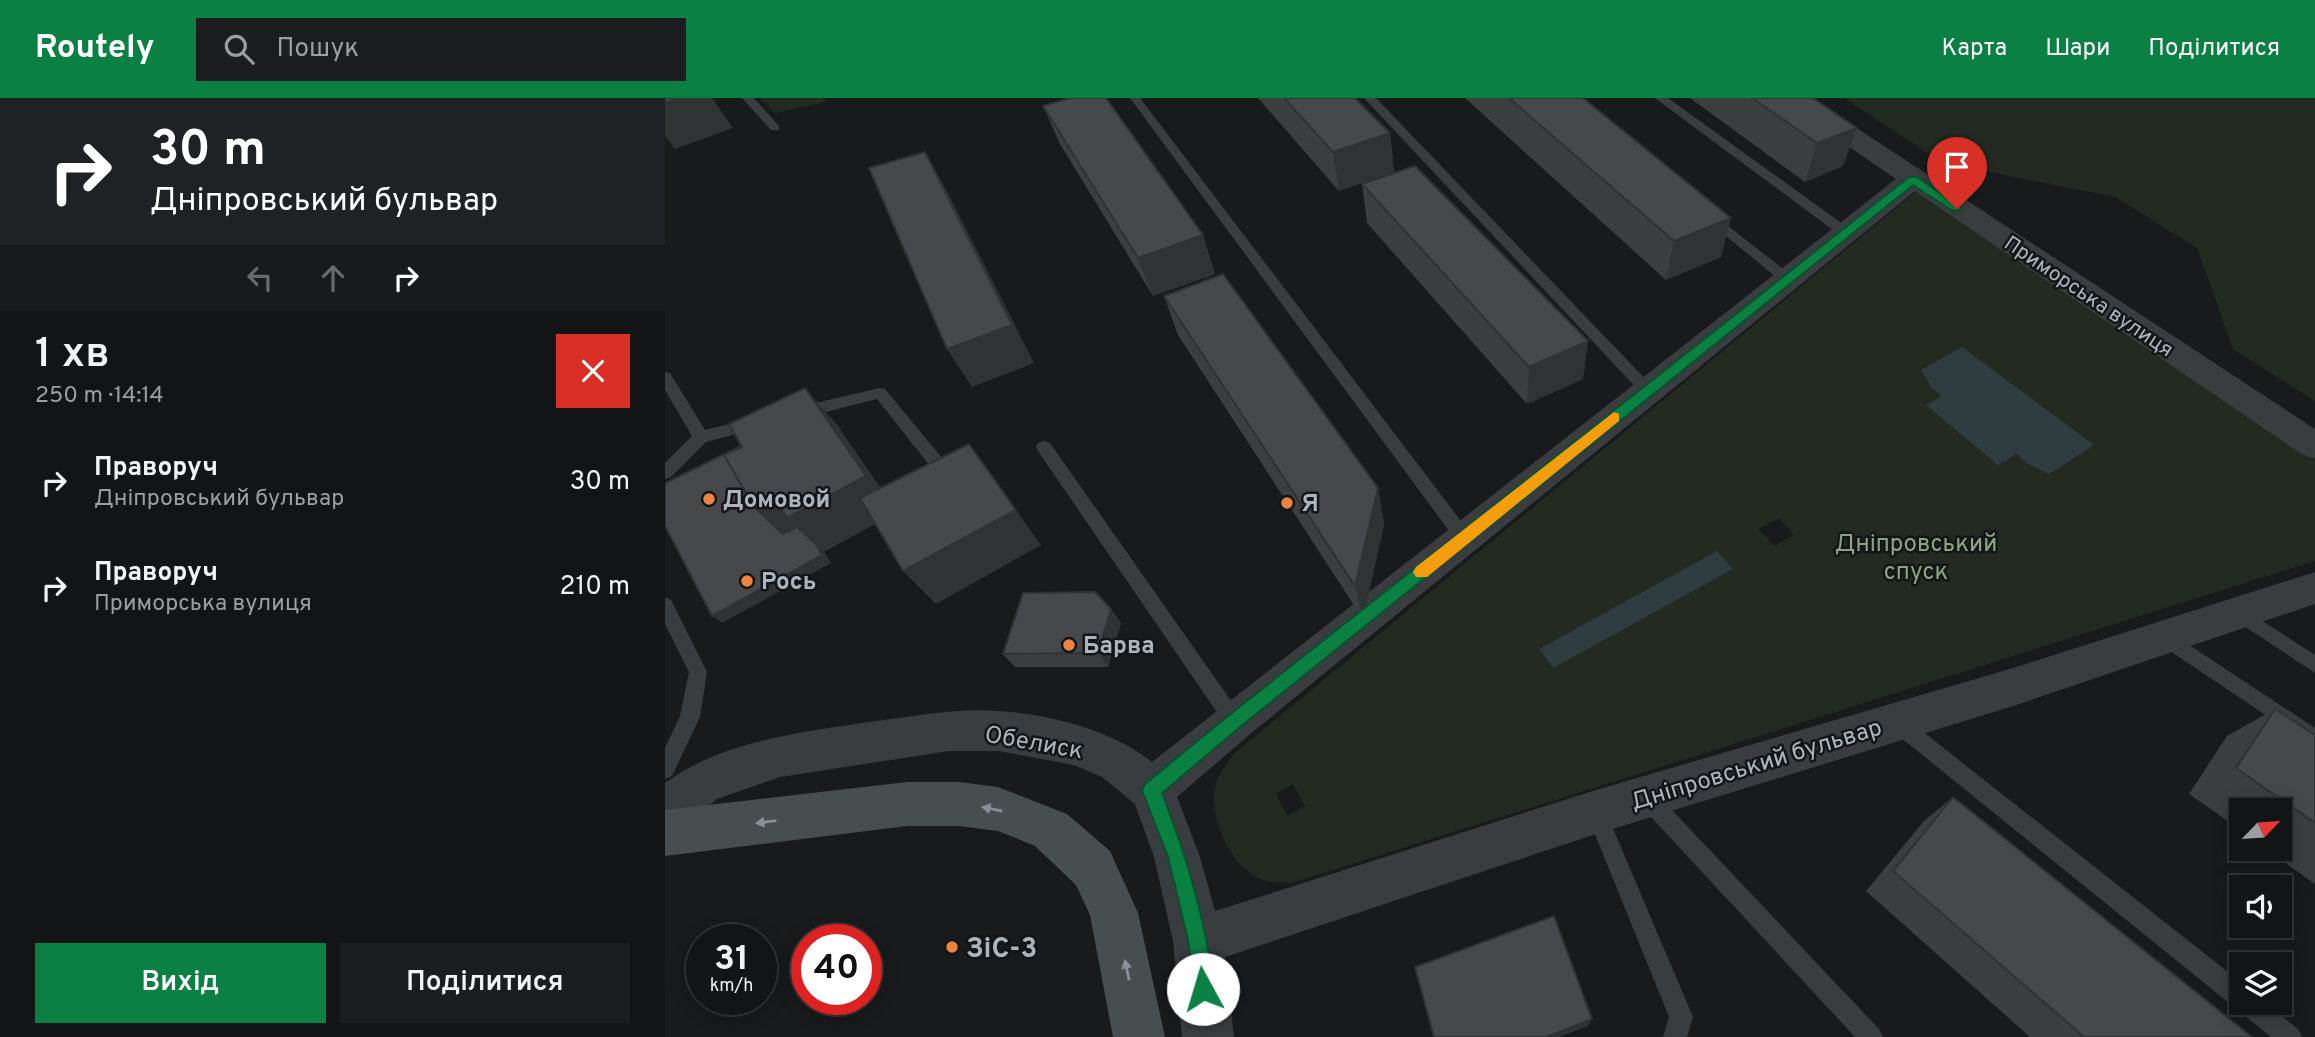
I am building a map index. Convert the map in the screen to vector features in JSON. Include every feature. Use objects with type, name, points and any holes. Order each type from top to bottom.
[{"type":"main road","points":[[665,833],[907,804],[959,804],[998,809],[1051,830],[1093,868],[1114,913],[1139,1037]]},
{"type":"street","name":"Приморська вулиця","points":[[1794,98],[2315,446]]},
{"type":"street","points":[[1209,1037],[1198,940],[1177,857],[1152,790],[1234,721],[1913,179]]},
{"type":"street","name":"Дніпровський бульвар","points":[[1198,940],[1597,812],[2165,637],[2315,587]]},
{"type":"street","name":"Обелиск","points":[[665,811],[703,782],[780,756],[949,730],[999,731],[1076,745],[1118,762],[1152,790]]},
{"type":"lane","points":[[748,98],[775,128]]},
{"type":"lane","points":[[1370,98],[1648,391]]},
{"type":"lane","points":[[1661,98],[1846,233]]},
{"type":"lane","points":[[1135,99],[1464,538]]},
{"type":"lane","points":[[1693,202],[1787,279]]},
{"type":"lane","points":[[665,377],[701,437]]},
{"type":"lane","points":[[665,472],[701,437],[880,393],[936,462]]},
{"type":"lane","points":[[1044,447],[1234,721]]},
{"type":"lane","points":[[665,605],[698,672],[690,717],[665,769]]},
{"type":"lane","points":[[2238,613],[2315,665]]},
{"type":"lane","points":[[2165,637],[2315,739]]},
{"type":"lane","points":[[1896,722],[2229,988]]},
{"type":"lane","points":[[1646,797],[1871,1037]]},
{"type":"lane","points":[[1597,812],[1681,1017],[1675,1037]]},
{"type":"lane","points":[[2262,1015],[2290,1037]]},
{"type":"green space","points":[[760,98],[822,98],[826,102],[775,113]]},
{"type":"green space","points":[[1844,98],[2315,98],[2315,401],[2233,349],[2197,248],[2115,197],[1941,162]]},
{"type":"green space","name":"Дніпровський спуск","points":[[1917,191],[2315,461],[2315,561],[1292,883],[1270,882],[1246,870],[1236,860],[1222,835],[1215,808],[1216,783],[1236,752]],"holes":[[[1942,397],[2049,473],[1927,405]],[[1779,518],[1794,535],[1774,546],[1759,529]],[[1717,552],[1732,569],[1553,668],[1539,649]],[[1293,784],[1305,806],[1288,816],[1276,794]]]},
{"type":"shaded area","points":[[1962,347],[2094,445],[2049,474],[2028,464],[2016,454],[1998,465],[1926,405],[1942,396],[1932,388],[1921,370]]},
{"type":"shaded area","points":[[1717,551],[1733,569],[1553,668],[1539,649]]},
{"type":"building","points":[[665,98],[679,98],[665,103]]},
{"type":"building","points":[[1070,98],[1106,98],[1203,235],[1138,258],[1043,106]]},
{"type":"building","points":[[1284,98],[1355,98],[1390,133],[1333,152]]},
{"type":"building","points":[[1509,98],[1583,98],[1731,218],[1674,241]]},
{"type":"building","points":[[1752,98],[1813,98],[1857,128],[1817,143]]},
{"type":"building","points":[[925,152],[1012,325],[947,349],[869,168]]},
{"type":"building","points":[[1415,166],[1588,341],[1529,367],[1362,184]]},
{"type":"building","points":[[1223,274],[1378,488],[1355,586],[1164,296]]},
{"type":"building","points":[[805,388],[866,476],[787,518],[774,496],[754,507],[724,455],[742,447],[729,424]]},
{"type":"building","points":[[969,444],[1016,510],[903,571],[860,498]]},
{"type":"building","points":[[741,446],[724,455],[754,507],[783,534],[797,527],[816,544],[822,555],[712,616],[665,526],[665,483]]},
{"type":"building","name":"Барва","points":[[1095,592],[1111,609],[1098,653],[1003,654],[1023,593]]},
{"type":"building","points":[[2275,709],[2315,735],[2315,823],[2293,808],[2293,798],[2279,798],[2236,768]]},
{"type":"building","points":[[1953,797],[2252,1037],[2084,1037],[1893,871]]},
{"type":"building","points":[[1554,916],[1592,1019],[1546,1037],[1434,1037],[1415,967]]},
{"type":"slow traffic","points":[[1421,572],[1614,418]]},
{"type":"place","name":"Домовой","points":[[709,499]]},
{"type":"place","name":"Я","points":[[1287,503]]},
{"type":"place","name":"Рось","points":[[747,581]]},
{"type":"place","name":"Барва","points":[[1069,645]]},
{"type":"place","name":"ЗіС-3","points":[[952,947]]},
{"type":"route","points":[[1203,989],[1198,940],[1177,857],[1152,790],[1234,721],[1913,179],[1957,209]]}]
